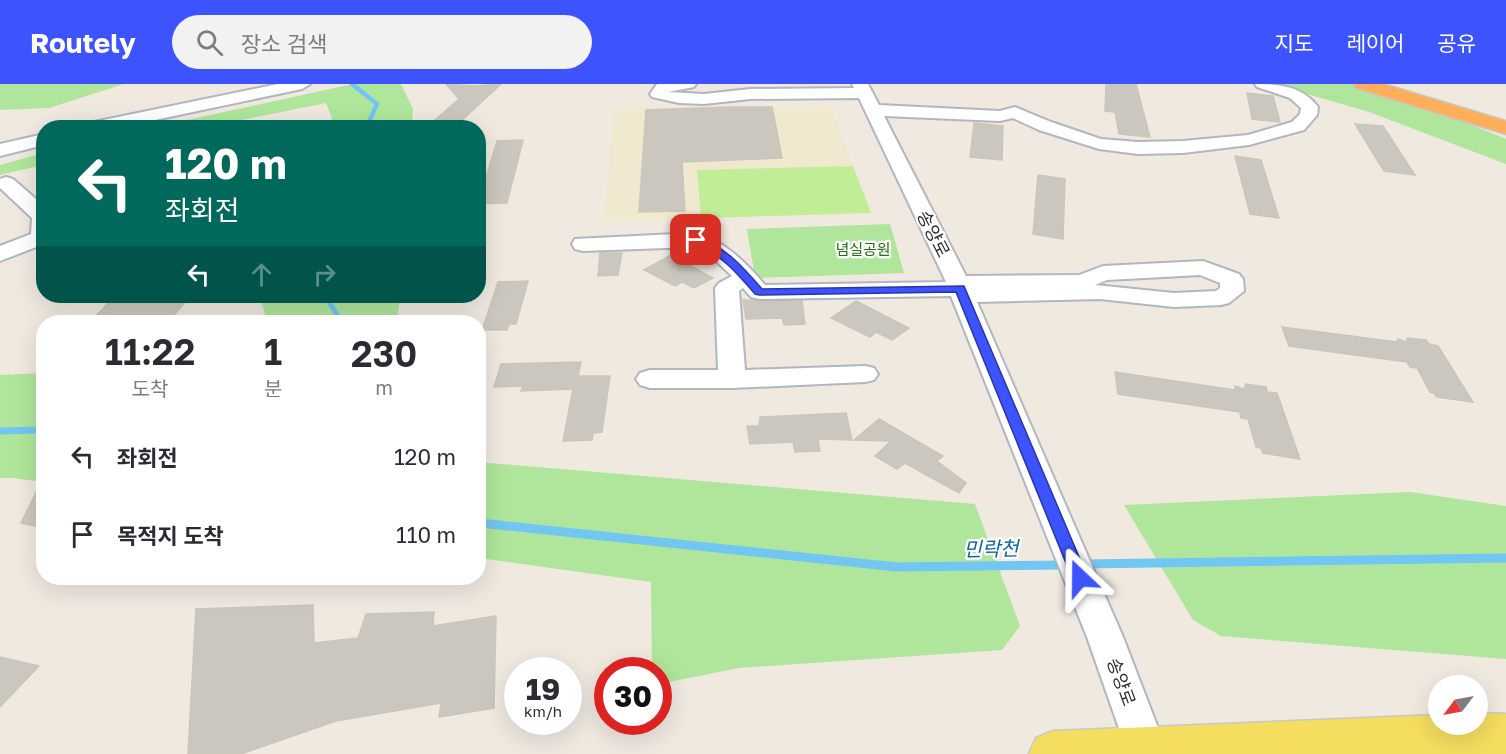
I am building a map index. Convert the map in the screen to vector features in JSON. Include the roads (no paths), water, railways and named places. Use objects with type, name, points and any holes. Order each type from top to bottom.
[{"type":"highway","points":[[1364,84],[1506,127]]},
{"type":"highway","points":[[1383,84],[1506,127]]},
{"type":"highway","points":[[1412,84],[1506,112]]},
{"type":"highway","points":[[1484,102],[1506,112]]},
{"type":"main road","points":[[1053,754],[1485,735],[1506,736]]},
{"type":"street","points":[[127,120],[300,84]]},
{"type":"street","points":[[688,84],[664,86],[658,94],[671,98],[738,97],[750,94],[864,93]]},
{"type":"street","points":[[725,84],[740,87],[864,93],[1000,116],[1015,112],[1044,126],[1099,144],[1138,148],[1183,147],[1249,141],[1298,126],[1308,115],[1310,107],[1296,95],[1263,84]]},
{"type":"street","name":"송양로","points":[[864,93],[961,289],[978,336],[1105,637],[1147,751]]},
{"type":"street","points":[[0,150],[36,140]]},
{"type":"street","points":[[6,183],[36,211]]},
{"type":"street","points":[[0,254],[36,239]]},
{"type":"street","points":[[583,244],[696,240],[712,246],[759,292],[961,289],[1100,292],[1174,300],[1221,298],[1232,291],[1231,279],[1203,268],[1103,273],[1082,282],[961,289]]},
{"type":"street","points":[[732,379],[727,288],[746,277]]},
{"type":"street","points":[[650,378],[732,379],[865,374]]},
{"type":"waterway","points":[[352,84],[377,104],[370,120]]},
{"type":"waterway","points":[[330,303],[337,315]]},
{"type":"waterway","name":"민락천","points":[[0,431],[36,430]]},
{"type":"waterway","name":"민락천","points":[[486,524],[494,525]]},
{"type":"waterway","name":"민락천","points":[[486,524],[897,567],[1065,565]]},
{"type":"waterway","name":"민락천","points":[[1085,564],[1506,558]]},
{"type":"park label","name":"념실공원","points":[[863,250]]}]
